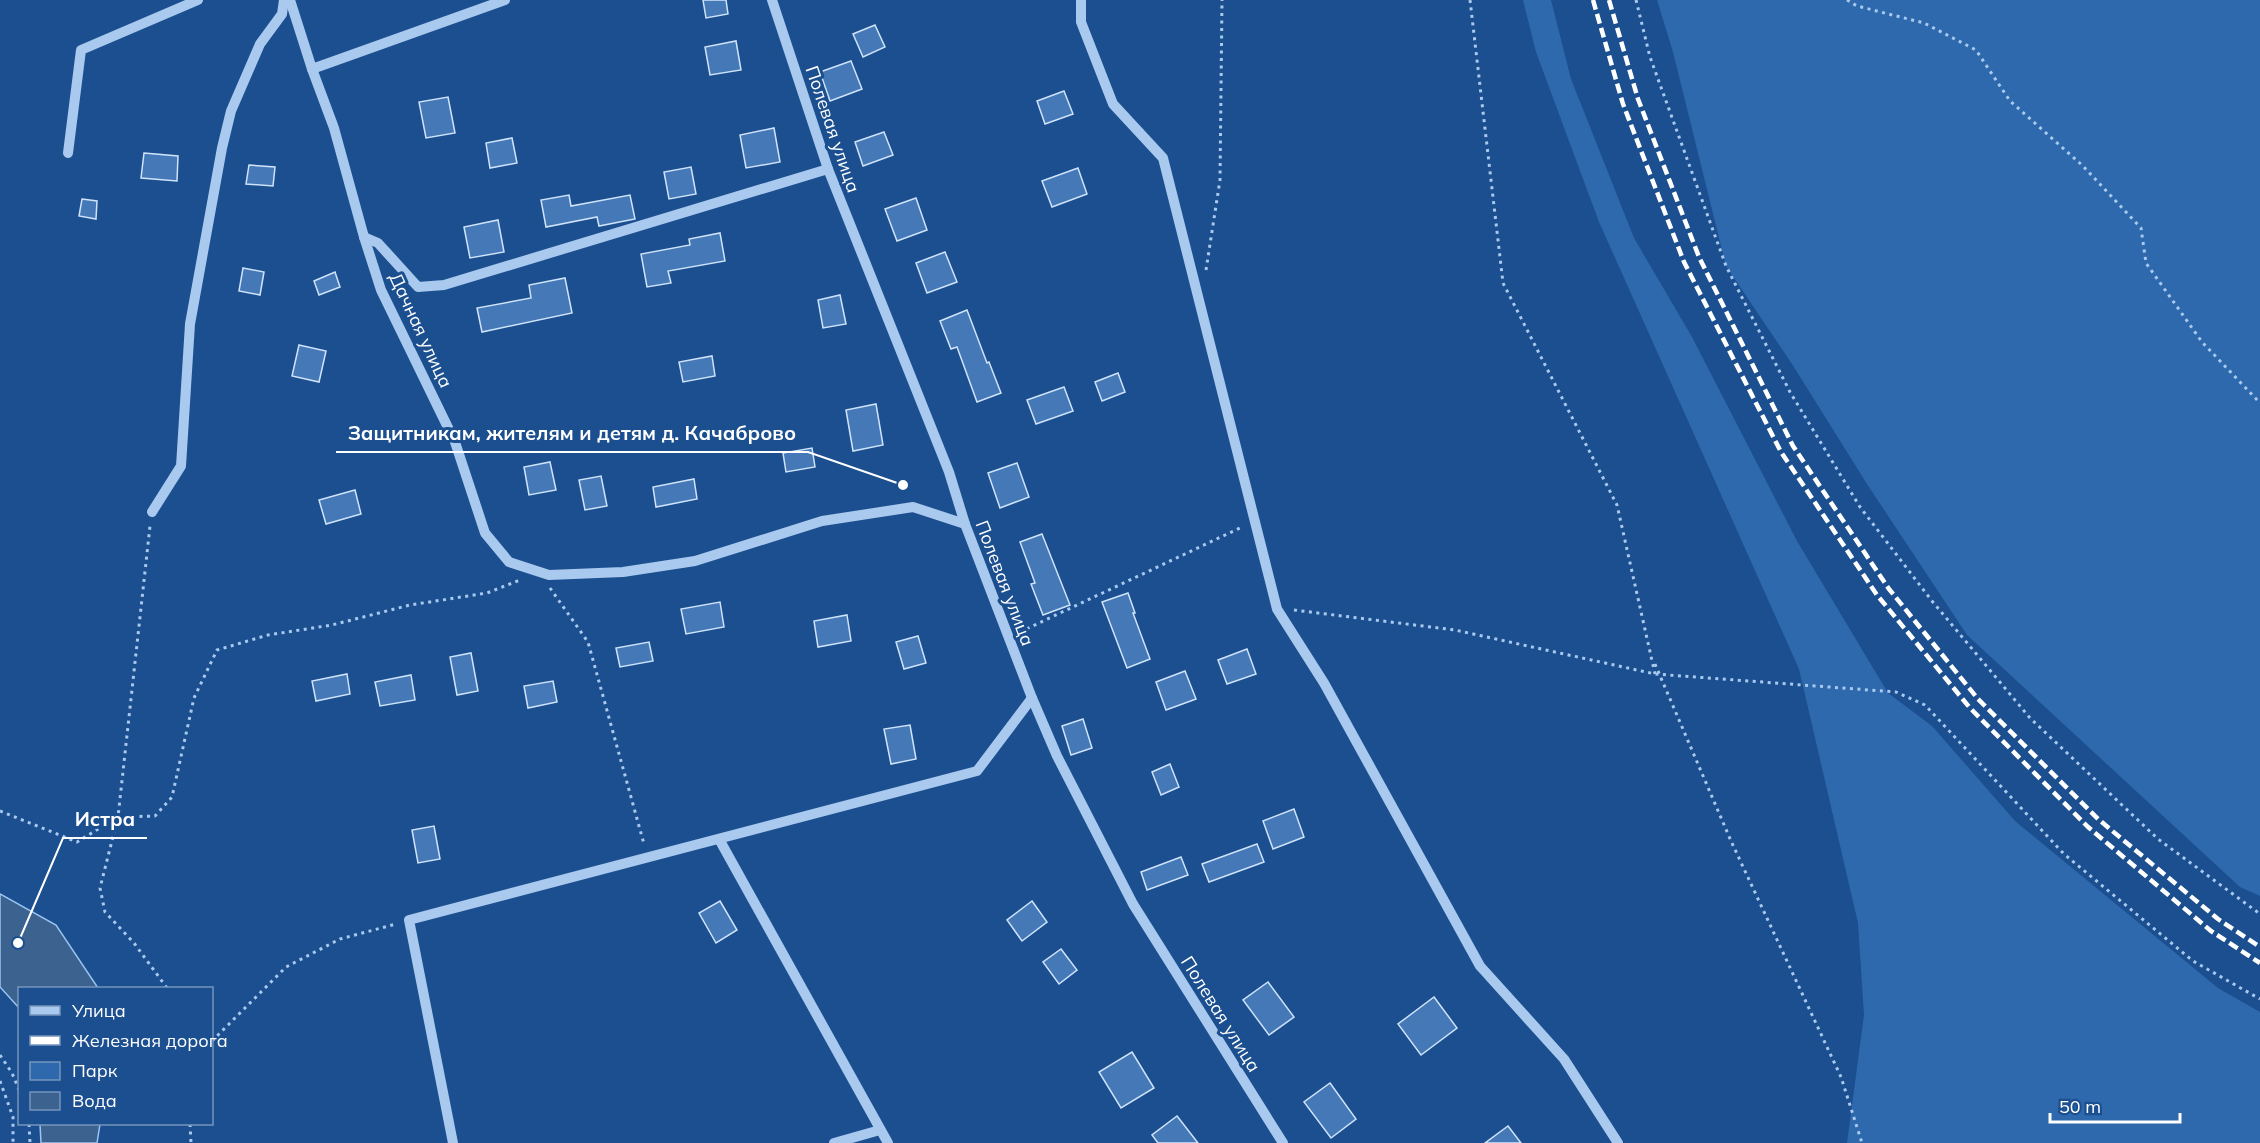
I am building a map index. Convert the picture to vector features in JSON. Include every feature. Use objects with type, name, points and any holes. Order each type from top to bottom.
[{"type":"street","points":[[68,153],[81,50],[198,0]]},
{"type":"street","points":[[152,512],[181,466],[190,324],[222,148],[231,111],[260,44],[282,14],[284,0]]},
{"type":"street","name":"Дачная улица","points":[[290,0],[334,128],[381,290],[455,442],[485,533],[509,561],[549,575],[623,572],[695,561],[822,522],[913,507],[964,524]]},
{"type":"street","points":[[312,69],[505,0]]},
{"type":"street","name":"Полевая улица","points":[[772,0],[828,169],[950,472],[964,524],[1057,756],[1133,904],[1283,1143]]},
{"type":"street","points":[[1081,0],[1081,22],[1113,104],[1163,158],[1277,609],[1324,683],[1480,966],[1564,1059],[1618,1143]]},
{"type":"street","points":[[364,237],[378,243],[418,287],[444,285],[828,169]]},
{"type":"street","points":[[453,1143],[409,920],[977,771],[1032,698]]},
{"type":"street","points":[[718,839],[888,1143]]},
{"type":"street","points":[[834,1143],[880,1130]]},
{"type":"path","points":[[1206,271],[1220,180],[1222,0]]},
{"type":"path","points":[[1470,0],[1503,283],[1617,505],[1652,660],[1731,841],[1841,1077],[1862,1143]]},
{"type":"path","points":[[1636,0],[1650,57],[1726,266],[1790,392],[1860,507],[1932,601],[2030,718],[2158,839],[2260,914]]},
{"type":"path","points":[[1847,0],[1857,6],[1924,23],[1976,50],[2010,101],[2082,165],[2142,228],[2146,263],[2202,342],[2260,403]]},
{"type":"path","points":[[152,512],[118,817],[100,888],[105,912],[134,943],[166,987]]},
{"type":"path","points":[[1008,638],[1255,521]]},
{"type":"path","points":[[0,811],[77,842],[118,817],[155,816],[172,797],[194,698],[217,650],[268,635],[332,625],[410,605],[488,593],[539,572],[588,642],[647,857]]},
{"type":"path","points":[[1277,609],[1455,630],[1658,674],[1896,692],[1925,705],[2064,854],[2193,961],[2260,999]]},
{"type":"path","points":[[213,1040],[286,966],[340,939],[409,920]]},
{"type":"path","points":[[0,1055],[12,1072],[18,1087]]},
{"type":"path","points":[[0,1081],[13,1117],[13,1143]]},
{"type":"path","points":[[29,1125],[30,1143]]},
{"type":"path","points":[[190,1125],[191,1143]]},
{"type":"green space","points":[[1523,0],[1551,0],[1571,79],[1634,238],[1692,337],[1797,541],[1888,693],[1932,726],[2015,821],[2218,988],[2260,1012],[2260,1143],[1847,1143],[1864,1015],[1858,923],[1799,669],[1599,222],[1536,52]]},
{"type":"green space","points":[[1657,0],[2260,0],[2260,896],[2240,887],[1967,635],[1726,266],[1673,52]]},
{"type":"water","points":[[0,894],[56,925],[97,987],[18,987],[18,1007],[0,987]]},
{"type":"water","points":[[40,1125],[100,1125],[97,1143],[41,1143]]},
{"type":"building","points":[[703,0],[726,0],[728,14],[706,18]]},
{"type":"building","points":[[875,25],[885,47],[863,57],[853,34]]},
{"type":"building","points":[[736,41],[741,70],[710,75],[705,47]]},
{"type":"building","points":[[851,61],[862,89],[830,101],[820,72]]},
{"type":"building","points":[[1064,91],[1073,114],[1045,124],[1037,101]]},
{"type":"building","points":[[448,97],[455,133],[426,138],[419,102]]},
{"type":"building","points":[[774,128],[780,162],[746,168],[740,135]]},
{"type":"building","points":[[884,132],[893,155],[863,166],[855,142]]},
{"type":"building","points":[[512,138],[517,163],[490,168],[486,143]]},
{"type":"building","points":[[144,153],[178,156],[177,181],[141,178]]},
{"type":"building","points":[[249,165],[275,167],[273,186],[246,184]]},
{"type":"building","points":[[691,167],[696,194],[669,199],[664,172]]},
{"type":"building","points":[[1078,168],[1087,194],[1052,207],[1042,181]]},
{"type":"building","points":[[569,195],[571,206],[630,195],[635,219],[599,226],[597,217],[546,227],[541,200]]},
{"type":"building","points":[[916,198],[927,230],[897,241],[885,209]]},
{"type":"building","points":[[82,199],[97,201],[96,219],[79,216]]},
{"type":"building","points":[[498,220],[504,252],[470,258],[464,227]]},
{"type":"building","points":[[720,233],[725,261],[668,271],[671,283],[647,287],[641,254],[690,245],[689,239]]},
{"type":"building","points":[[945,252],[957,282],[927,293],[916,263]]},
{"type":"building","points":[[243,268],[264,272],[260,295],[239,291]]},
{"type":"building","points":[[335,272],[340,287],[319,295],[314,281]]},
{"type":"building","points":[[565,278],[572,313],[482,332],[477,308],[531,298],[529,285]]},
{"type":"building","points":[[840,295],[846,324],[823,328],[818,300]]},
{"type":"building","points":[[967,310],[1001,393],[977,402],[957,347],[951,349],[940,321]]},
{"type":"building","points":[[299,345],[326,351],[319,382],[292,376]]},
{"type":"building","points":[[712,356],[715,376],[683,382],[679,362]]},
{"type":"building","points":[[1118,373],[1125,392],[1102,401],[1095,382]]},
{"type":"building","points":[[1064,387],[1073,411],[1036,424],[1027,400]]},
{"type":"building","points":[[876,404],[883,445],[853,451],[846,410]]},
{"type":"building","points":[[812,448],[815,467],[786,472],[783,453]]},
{"type":"building","points":[[550,462],[556,490],[529,495],[524,467]]},
{"type":"building","points":[[1017,463],[1029,497],[1000,508],[988,473]]},
{"type":"building","points":[[601,476],[607,506],[585,510],[579,480]]},
{"type":"building","points":[[694,479],[697,499],[656,507],[653,487]]},
{"type":"building","points":[[355,490],[361,514],[326,524],[319,500]]},
{"type":"building","points":[[1042,534],[1070,605],[1043,615],[1031,584],[1035,583],[1020,542]]},
{"type":"building","points":[[1128,593],[1150,659],[1127,668],[1102,602]]},
{"type":"building","points":[[720,602],[724,627],[686,634],[681,609]]},
{"type":"building","points":[[847,615],[851,641],[818,647],[814,621]]},
{"type":"building","points":[[918,636],[926,663],[904,669],[896,642]]},
{"type":"building","points":[[649,642],[653,661],[620,667],[616,648]]},
{"type":"building","points":[[1247,649],[1256,674],[1227,684],[1218,660]]},
{"type":"building","points":[[471,653],[478,691],[457,695],[450,657]]},
{"type":"building","points":[[1185,671],[1196,699],[1166,710],[1156,682]]},
{"type":"building","points":[[347,674],[350,694],[316,701],[312,681]]},
{"type":"building","points":[[411,675],[415,700],[380,706],[375,682]]},
{"type":"building","points":[[553,681],[557,702],[528,708],[524,686]]},
{"type":"building","points":[[1083,719],[1092,748],[1071,755],[1062,726]]},
{"type":"building","points":[[910,725],[916,759],[891,764],[884,729]]},
{"type":"building","points":[[1170,764],[1179,787],[1161,795],[1152,772]]},
{"type":"building","points":[[1294,809],[1304,837],[1273,849],[1263,821]]},
{"type":"building","points":[[434,826],[440,859],[418,863],[412,830]]},
{"type":"building","points":[[1257,844],[1264,862],[1209,882],[1202,864]]},
{"type":"building","points":[[1181,857],[1188,875],[1147,890],[1141,872]]},
{"type":"building","points":[[720,901],[737,930],[716,943],[699,913]]},
{"type":"building","points":[[1032,901],[1047,922],[1022,941],[1007,920]]},
{"type":"building","points":[[1061,949],[1077,970],[1059,984],[1043,962]]},
{"type":"building","points":[[1268,982],[1294,1017],[1269,1035],[1243,1000]]},
{"type":"building","points":[[1434,997],[1457,1028],[1421,1055],[1398,1024]]},
{"type":"building","points":[[1132,1052],[1154,1088],[1121,1108],[1099,1072]]},
{"type":"building","points":[[1330,1083],[1356,1119],[1331,1138],[1304,1102]]},
{"type":"building","points":[[1177,1116],[1198,1143],[1158,1143],[1152,1135]]},
{"type":"building","points":[[1508,1126],[1521,1143],[1485,1143]]},
{"type":"railway","points":[[1593,0],[1623,104],[1684,262],[1781,452],[1877,595],[1970,708],[2088,827],[2211,931],[2260,963]]},
{"type":"railway","points":[[1609,0],[1638,99],[1699,257],[1793,446],[1889,589],[1978,699],[2098,819],[2218,919],[2260,947]]},
{"type":"place","name":"Защитникам, жителям и детям д. Качаброво","points":[[903,485]]},
{"type":"place","name":"Истра","points":[[18,943]]}]
